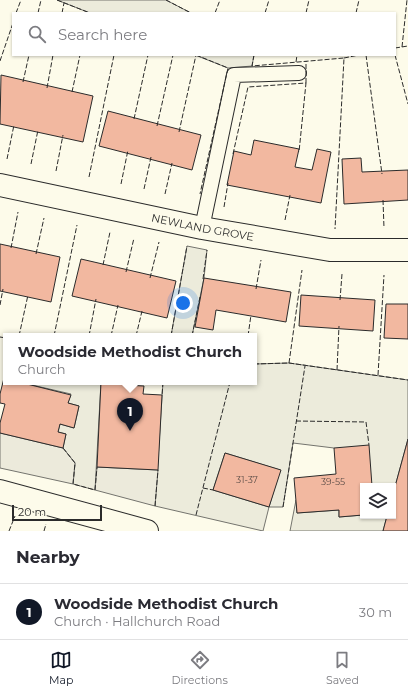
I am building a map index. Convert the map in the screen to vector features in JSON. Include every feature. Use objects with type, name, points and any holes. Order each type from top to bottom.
[{"type":"street","name":"NEWLAND GROVE","points":[[0,185],[202,228],[330,250],[408,250]]},
{"type":"street","points":[[0,491],[146,531]]},
{"type":"lane","points":[[202,228],[234,75],[299,73]]},
{"type":"shaded area","points":[[57,0],[166,0],[189,12],[87,12]]},
{"type":"shaded area","points":[[198,56],[254,56],[252,66],[228,68]]},
{"type":"shaded area","points":[[187,246],[207,250],[204,278],[193,333],[172,333]]},
{"type":"shaded area","points":[[289,363],[408,380],[408,439],[396,483],[369,483],[334,448],[293,443],[283,507],[269,507],[263,531],[155,506],[163,385],[257,385],[257,364]],"holes":[[[225,453],[280,470],[269,507],[213,490]]]},
{"type":"shaded area","points":[[32,385],[101,385],[95,490],[73,484],[75,463],[63,448],[66,434],[58,432],[60,424],[74,428],[79,406],[68,403],[71,394]]},
{"type":"shaded area","points":[[0,433],[63,448],[75,463],[73,484],[0,468]]},
{"type":"shaded area","points":[[97,467],[158,470],[155,506],[95,490]]},
{"type":"shaded area","points":[[296,500],[297,513],[339,510],[339,517],[360,515],[360,519],[386,519],[383,531],[290,531]]},
{"type":"building","points":[[1,75],[93,96],[83,142],[0,124]]},
{"type":"building","points":[[108,111],[201,135],[192,170],[99,146]]},
{"type":"building","points":[[254,140],[299,149],[295,167],[312,170],[317,149],[331,152],[321,203],[227,185],[234,151],[251,155]]},
{"type":"building","points":[[361,158],[362,172],[408,170],[408,200],[344,204],[342,159]]},
{"type":"building","points":[[0,244],[60,257],[51,302],[0,291]]},
{"type":"building","points":[[81,259],[176,281],[167,318],[72,296]]},
{"type":"building","points":[[204,278],[291,292],[286,322],[216,310],[213,330],[195,327]]},
{"type":"building","points":[[301,295],[375,300],[373,331],[299,326]]},
{"type":"building","points":[[386,304],[408,304],[408,339],[384,338]]},
{"type":"building","points":[[3,382],[3,385],[31,385],[71,395],[68,403],[79,406],[74,428],[60,424],[58,432],[66,434],[63,448],[0,433],[0,423],[5,404],[0,403],[0,394]]},
{"type":"building","points":[[101,385],[144,386],[143,394],[162,395],[158,470],[97,467]]},
{"type":"building","points":[[408,439],[408,531],[383,531],[386,519],[396,519],[396,483]]},
{"type":"building","points":[[369,445],[372,483],[360,483],[360,515],[339,517],[339,510],[297,513],[294,478],[336,474],[334,448]]},
{"type":"building","points":[[225,453],[281,470],[269,507],[213,490]]},
{"type":"fence","points":[[16,12],[21,0]]},
{"type":"fence","points":[[38,12],[41,0]]},
{"type":"fence","points":[[57,0],[87,12]]},
{"type":"fence","points":[[166,0],[189,12]]},
{"type":"fence","points":[[215,12],[220,0]]},
{"type":"fence","points":[[265,12],[269,0]]},
{"type":"fence","points":[[306,12],[309,0]]},
{"type":"fence","points":[[356,12],[359,0]]},
{"type":"fence","points":[[402,47],[407,0]]},
{"type":"fence","points":[[62,12],[64,3]]},
{"type":"fence","points":[[0,61],[12,26]]},
{"type":"fence","points":[[396,48],[408,46]]},
{"type":"fence","points":[[23,82],[29,56]]},
{"type":"fence","points":[[47,88],[53,56]]},
{"type":"fence","points":[[72,92],[80,56]]},
{"type":"fence","points":[[89,177],[114,56]]},
{"type":"fence","points":[[134,119],[148,56]]},
{"type":"fence","points":[[157,126],[173,56]]},
{"type":"fence","points":[[179,132],[196,56]]},
{"type":"fence","points":[[198,56],[228,68],[200,194]]},
{"type":"fence","points":[[254,56],[252,66],[344,58],[335,229]]},
{"type":"fence","points":[[296,62],[297,56]]},
{"type":"fence","points":[[344,58],[354,56]]},
{"type":"fence","points":[[366,56],[382,174]]},
{"type":"fence","points":[[395,56],[408,104]]},
{"type":"fence","points":[[306,61],[306,83]]},
{"type":"fence","points":[[233,154],[248,87],[306,83],[299,152]]},
{"type":"fence","points":[[7,159],[14,125]]},
{"type":"fence","points":[[31,164],[38,130]]},
{"type":"fence","points":[[56,171],[63,135]]},
{"type":"fence","points":[[121,184],[128,150]]},
{"type":"fence","points":[[144,189],[151,157]]},
{"type":"fence","points":[[165,194],[172,163]]},
{"type":"fence","points":[[224,207],[228,183]]},
{"type":"fence","points":[[285,220],[290,195]]},
{"type":"fence","points":[[383,200],[384,228]]},
{"type":"fence","points":[[11,248],[18,212]]},
{"type":"fence","points":[[36,254],[44,218]]},
{"type":"fence","points":[[55,333],[77,225]]},
{"type":"fence","points":[[103,265],[110,232]]},
{"type":"fence","points":[[126,272],[134,238]]},
{"type":"fence","points":[[150,278],[159,242]]},
{"type":"fence","points":[[172,333],[187,246]]},
{"type":"fence","points":[[203,279],[207,250]]},
{"type":"fence","points":[[256,289],[261,260]]},
{"type":"fence","points":[[257,364],[289,363],[302,270]]},
{"type":"fence","points":[[340,300],[342,274]]},
{"type":"fence","points":[[378,375],[384,275]]},
{"type":"fence","points":[[0,305],[3,289]]},
{"type":"fence","points":[[20,333],[28,295]]},
{"type":"fence","points":[[193,333],[200,297]]},
{"type":"fence","points":[[90,333],[96,299]]},
{"type":"fence","points":[[112,333],[118,305]]},
{"type":"fence","points":[[137,333],[142,311]]},
{"type":"fence","points":[[248,333],[251,315]]},
{"type":"fence","points":[[337,370],[339,326]]},
{"type":"fence","points":[[289,363],[408,380]]},
{"type":"fence","points":[[283,507],[305,366]]},
{"type":"fence","points":[[162,395],[163,385]]},
{"type":"fence","points":[[196,515],[229,385]]},
{"type":"fence","points":[[296,421],[366,422],[369,445]]},
{"type":"fence","points":[[63,448],[75,463],[73,484],[95,490],[97,467]]},
{"type":"fence","points":[[155,506],[158,470]]},
{"type":"fence","points":[[203,488],[213,490]]},
{"type":"fence","points":[[9,531],[15,516]]},
{"type":"fence","points":[[44,531],[46,524]]},
{"type":"place","name":"Woodside Methodist Church","points":[[130,431]]}]
